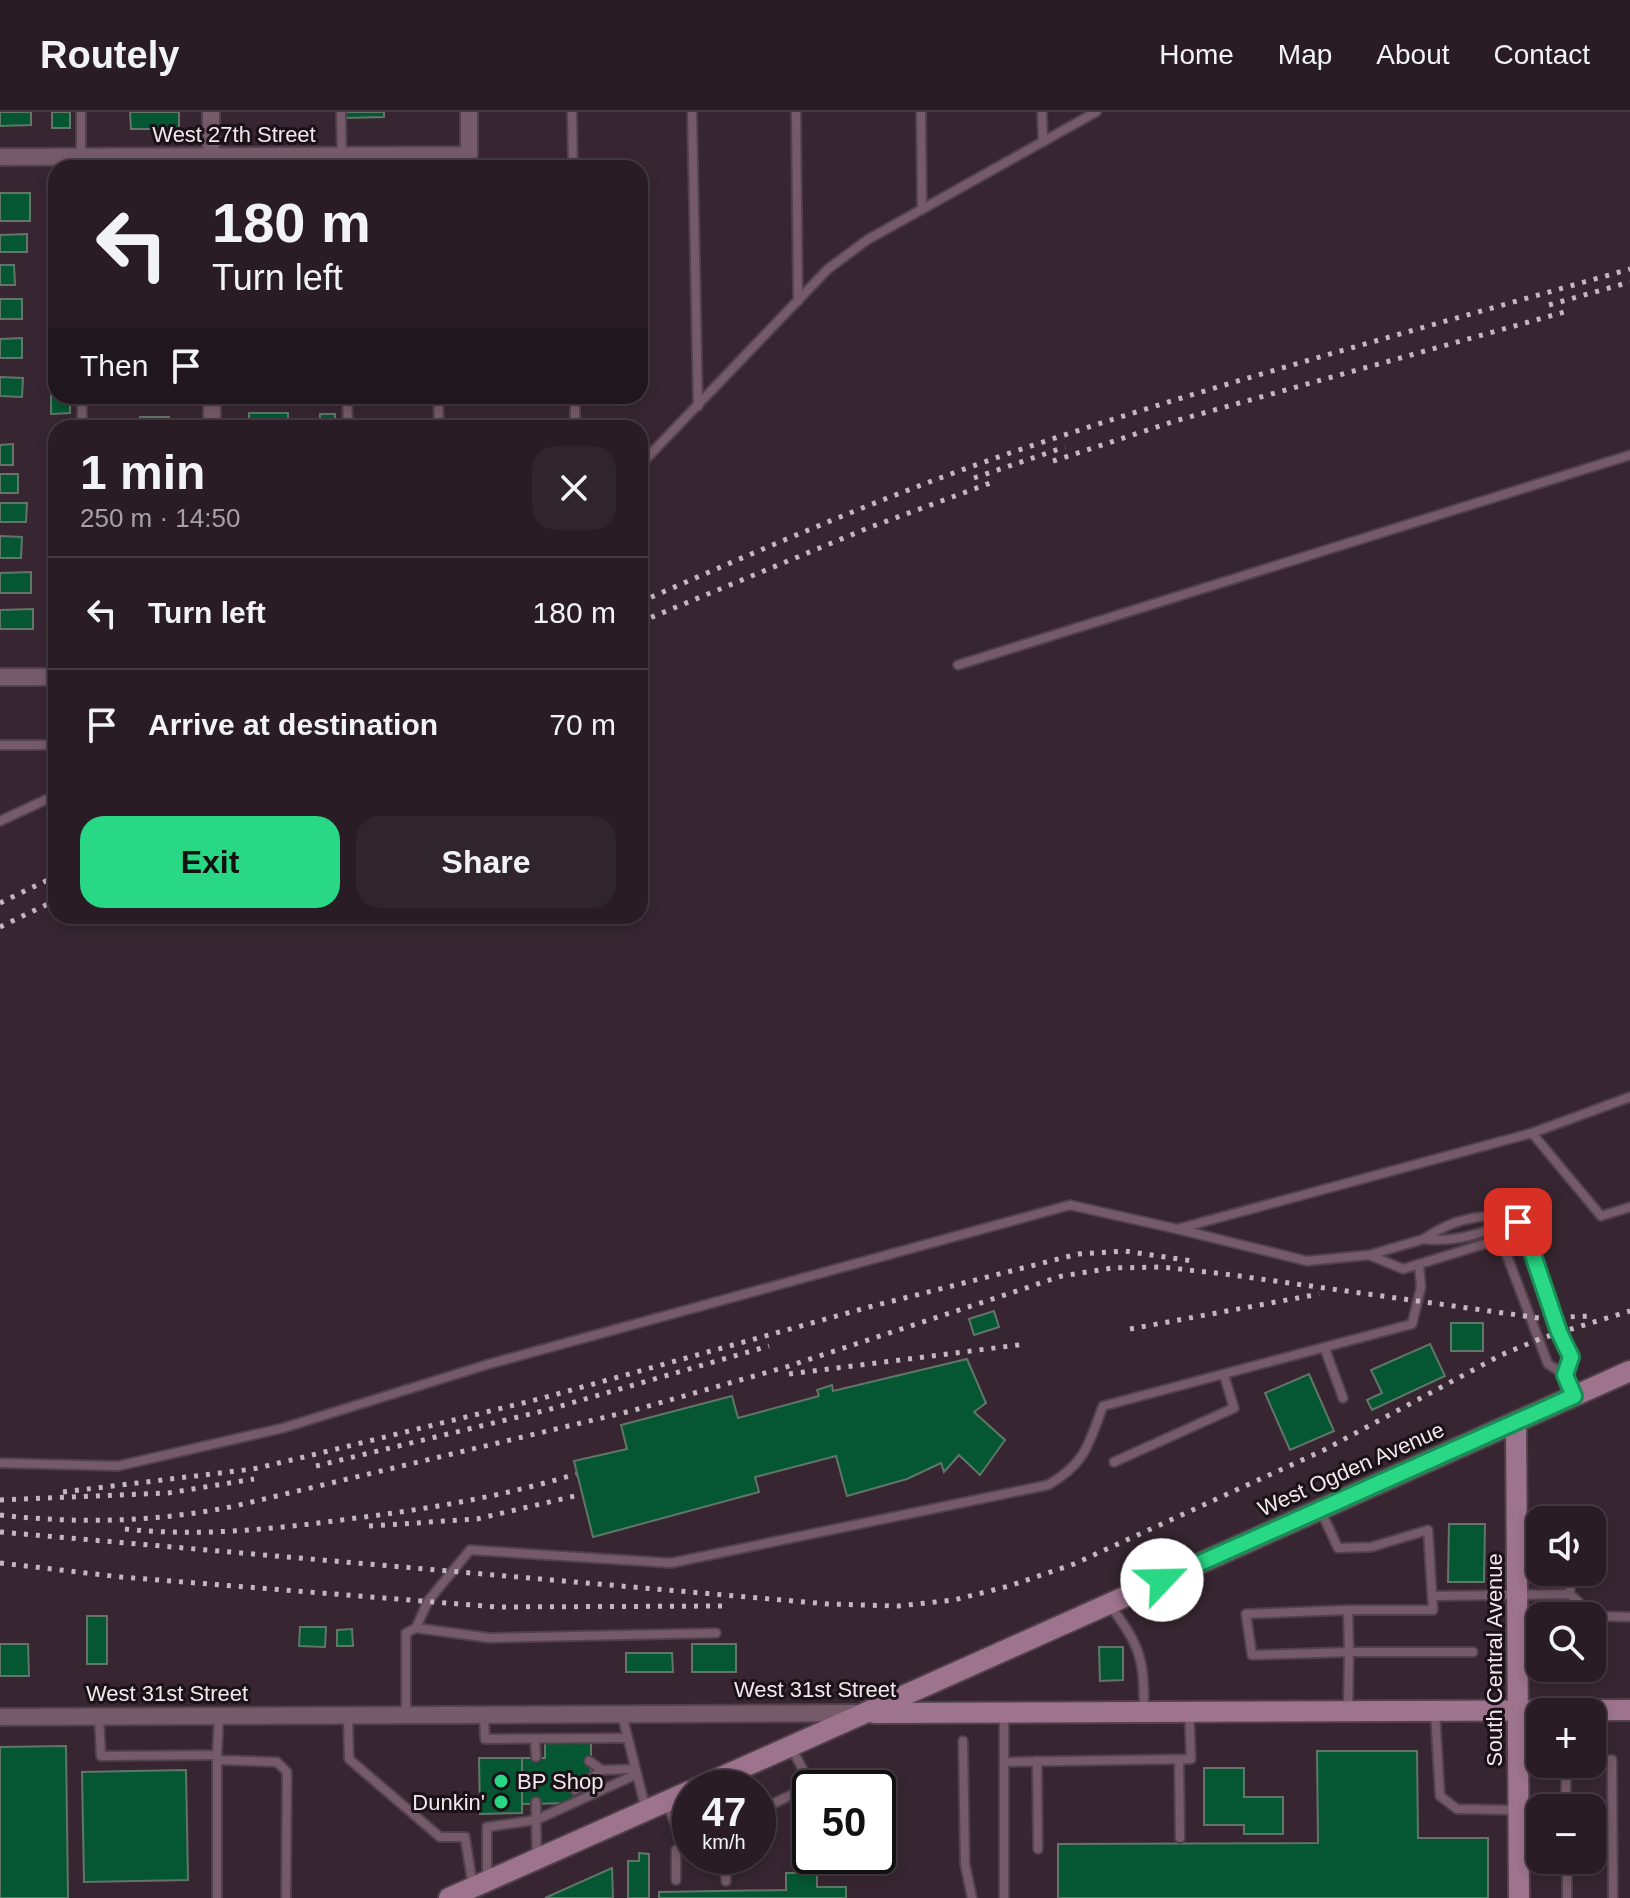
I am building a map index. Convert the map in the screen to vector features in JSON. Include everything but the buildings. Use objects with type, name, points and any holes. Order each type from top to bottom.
[{"type":"main road","name":"West Ogden Avenue","points":[[746,1770],[864,1713],[1630,1371]]},
{"type":"main road","name":"South Central Avenue","points":[[1516,1422],[1519,1710],[1526,1815],[1519,1898]]},
{"type":"main road","name":"West 31st Street","points":[[864,1713],[1630,1710]]},
{"type":"main road","points":[[467,1892],[672,1799]]},
{"type":"street","points":[[211,112],[211,160]]},
{"type":"street","name":"West 27th Street","points":[[378,160],[469,155],[469,112]]},
{"type":"street","name":"West 27th Street","points":[[0,157],[49,160]]},
{"type":"street","points":[[0,677],[48,677]]},
{"type":"street","name":"West 31st Street","points":[[0,1717],[864,1713]]},
{"type":"lane","points":[[81,112],[81,160]]},
{"type":"lane","points":[[341,112],[341,160]]},
{"type":"lane","points":[[572,112],[573,160]]},
{"type":"lane","points":[[692,112],[698,406]]},
{"type":"lane","points":[[796,112],[798,301]]},
{"type":"lane","points":[[921,112],[922,209]]},
{"type":"lane","points":[[1042,112],[1043,142]]},
{"type":"lane","points":[[648,457],[828,269],[867,240],[1096,112]]},
{"type":"lane","points":[[958,665],[1630,455]]},
{"type":"lane","points":[[0,745],[48,745]]},
{"type":"lane","points":[[0,821],[48,799]]},
{"type":"lane","points":[[1177,1229],[1532,1133],[1630,1097]]},
{"type":"lane","points":[[1532,1133],[1601,1216],[1630,1207]]},
{"type":"lane","points":[[0,1463],[118,1466],[283,1428],[489,1364],[1070,1205],[1307,1261],[1369,1255],[1424,1239],[1439,1228],[1496,1215],[1518,1222],[1526,1234],[1559,1332],[1571,1357],[1565,1375]]},
{"type":"lane","points":[[1369,1255],[1403,1269],[1491,1242],[1504,1248],[1548,1364],[1565,1375],[1574,1396]]},
{"type":"lane","points":[[416,1628],[428,1601],[470,1550],[671,1563],[1048,1485],[1072,1471],[1085,1450],[1103,1406],[1412,1324],[1421,1287],[1419,1264]]},
{"type":"lane","points":[[1325,1349],[1343,1398]]},
{"type":"lane","points":[[1114,1462],[1234,1408],[1224,1375]]},
{"type":"lane","points":[[1320,1509],[1338,1548],[1371,1547],[1428,1530],[1433,1610],[1246,1614],[1252,1655],[1473,1652]]},
{"type":"lane","points":[[1570,1586],[1570,1594]]},
{"type":"lane","points":[[1432,1596],[1570,1594],[1593,1616],[1630,1617]]},
{"type":"lane","points":[[1109,1603],[1135,1640],[1142,1658],[1144,1711]]},
{"type":"lane","points":[[1348,1610],[1348,1710]]},
{"type":"lane","points":[[406,1715],[406,1633],[416,1628],[490,1638],[716,1633]]},
{"type":"lane","points":[[1435,1710],[1440,1796],[1457,1809],[1526,1815]]},
{"type":"lane","points":[[1004,1762],[1191,1759],[1189,1711]]},
{"type":"lane","points":[[1004,1712],[1004,1898]]},
{"type":"lane","points":[[622,1714],[647,1811]]},
{"type":"lane","points":[[484,1715],[485,1739],[628,1738]]},
{"type":"lane","points":[[217,1898],[219,1716]]},
{"type":"lane","points":[[348,1716],[349,1759],[440,1837],[465,1837],[467,1892]]},
{"type":"lane","points":[[99,1717],[101,1756],[277,1762],[287,1772],[286,1898]]},
{"type":"lane","points":[[535,1739],[536,1757]]},
{"type":"lane","points":[[963,1741],[965,1864],[972,1898]]},
{"type":"lane","points":[[791,1746],[803,1770]]},
{"type":"lane","points":[[1179,1760],[1180,1838]]},
{"type":"lane","points":[[1606,1760],[1612,1760],[1613,1898]]},
{"type":"lane","points":[[589,1761],[602,1770],[636,1772]]},
{"type":"lane","points":[[1037,1761],[1038,1849]]},
{"type":"lane","points":[[575,1790],[602,1770]]},
{"type":"lane","points":[[467,1892],[487,1827],[536,1820],[636,1772]]},
{"type":"lane","points":[[536,1802],[537,1859]]},
{"type":"lane","points":[[666,1802],[672,1814]]},
{"type":"lane","points":[[676,1874],[676,1880]]},
{"type":"lane","points":[[726,1874],[726,1881]]},
{"type":"lane","points":[[1567,1874],[1567,1898]]},
{"type":"railway","points":[[648,599],[870,505],[1010,453],[1241,380],[1630,269]]},
{"type":"railway","points":[[1549,305],[1630,282]]},
{"type":"railway","points":[[1053,461],[1175,421],[1568,311]]},
{"type":"railway","points":[[974,478],[1065,447]]},
{"type":"railway","points":[[648,619],[868,528],[993,482]]},
{"type":"railway","points":[[0,903],[48,880]]},
{"type":"railway","points":[[0,927],[48,904]]},
{"type":"railway","points":[[63,1492],[253,1469],[300,1458],[543,1398],[869,1307],[1078,1254],[1124,1251],[1193,1261]]},
{"type":"railway","points":[[0,1515],[59,1520],[118,1520],[235,1506],[631,1411],[786,1367],[1062,1276],[1112,1268],[1161,1267],[1225,1274],[1539,1318],[1591,1316]]},
{"type":"railway","points":[[1130,1329],[1319,1294]]},
{"type":"railway","points":[[0,1532],[828,1604],[898,1606],[954,1600],[1074,1564],[1324,1450],[1501,1355],[1542,1338],[1630,1311]]},
{"type":"railway","points":[[789,1374],[1026,1344]]},
{"type":"railway","points":[[316,1466],[547,1410],[769,1346]]},
{"type":"railway","points":[[125,1529],[209,1532],[321,1523],[464,1501],[576,1474]]},
{"type":"railway","points":[[0,1500],[168,1493],[254,1479]]},
{"type":"railway","points":[[369,1526],[477,1519],[579,1495]]},
{"type":"railway","points":[[0,1563],[121,1577],[497,1607],[726,1606]]},
{"type":"place","name":"BP Shop","points":[[501,1781]]},
{"type":"place","name":"Dunkin'","points":[[501,1802]]},
{"type":"route","points":[[1162,1580],[1574,1396],[1565,1375],[1571,1357],[1559,1332],[1526,1234],[1518,1222]]}]
